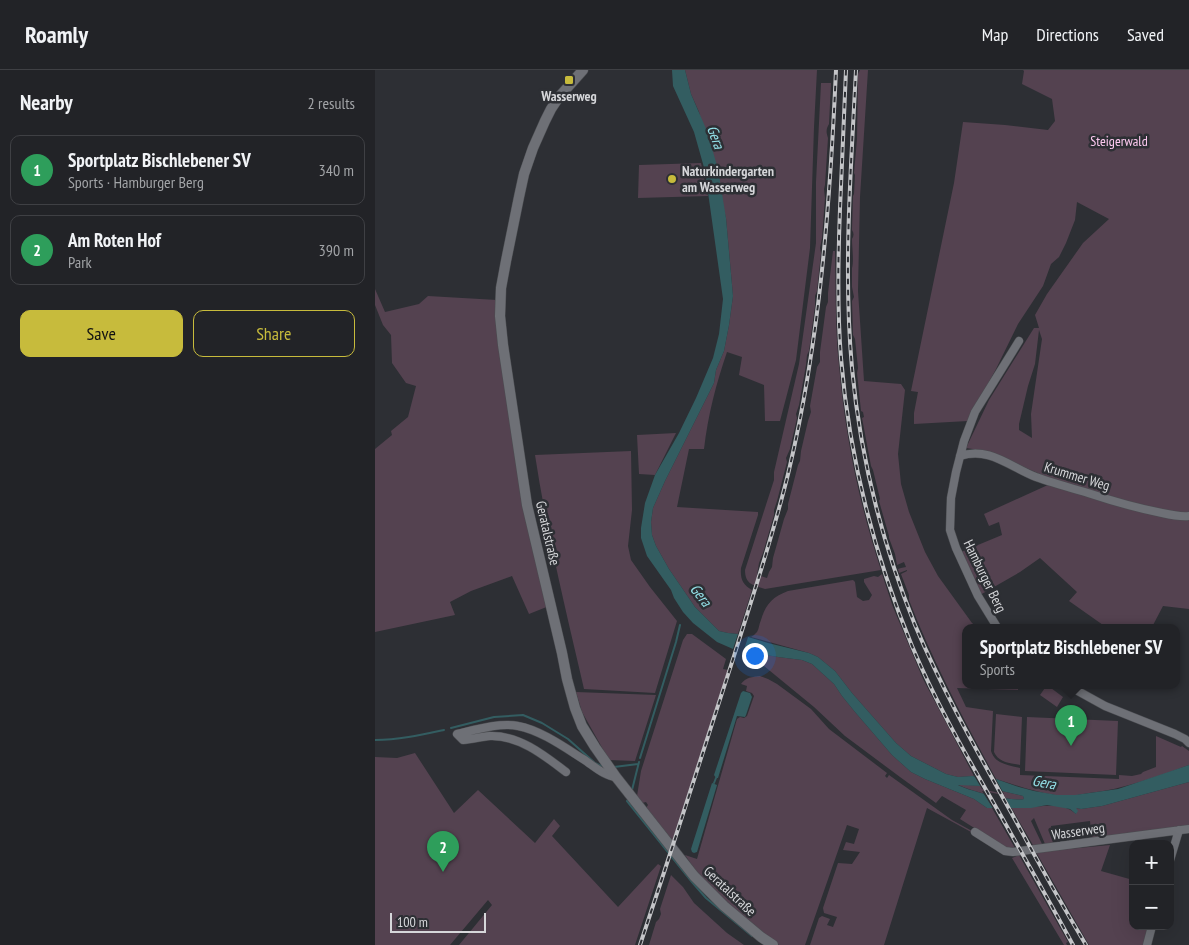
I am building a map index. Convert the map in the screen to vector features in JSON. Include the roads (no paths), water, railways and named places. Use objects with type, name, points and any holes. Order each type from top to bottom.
[{"type":"street","name":"Geratalstraße","points":[[583,70],[551,109],[533,148],[505,260],[501,288],[500,316],[503,345],[527,504],[567,679],[582,726],[595,748],[628,793],[703,886],[735,916],[773,945]]},
{"type":"street","name":"Hamburger Berg","points":[[995,624],[977,596],[956,548],[950,530],[951,498],[964,441],[975,412],[1019,341]]},
{"type":"street","name":"Krummer Weg","points":[[960,456],[982,453],[999,459],[1035,477],[1139,509],[1189,516]]},
{"type":"street","points":[[1074,689],[1105,706],[1175,734],[1189,743]]},
{"type":"street","points":[[566,772],[519,741],[490,736],[463,740],[457,734],[497,726],[516,725],[532,730],[562,746],[605,774],[616,777]]},
{"type":"street","name":"Wasserweg","points":[[975,832],[1005,850],[1013,852],[1189,829]]},
{"type":"street","points":[[1174,847],[1179,830]]},
{"type":"street","points":[[1147,945],[1151,930]]},
{"type":"water","points":[[672,70],[685,70],[691,94],[707,131],[718,169],[726,218],[733,296],[724,351],[716,370],[714,383],[665,481],[653,508],[651,522],[652,535],[656,546],[695,607],[719,631],[738,634],[818,657],[835,671],[896,743],[911,756],[946,774],[958,777],[972,776],[996,779],[1034,791],[1057,795],[1075,795],[1118,789],[1189,765],[1189,782],[1102,806],[1076,808],[1078,811],[1076,814],[1070,809],[1047,805],[1031,808],[987,808],[974,799],[911,772],[892,755],[834,684],[812,664],[802,660],[733,649],[717,642],[693,623],[683,612],[671,590],[647,556],[641,538],[641,528],[645,503],[655,475],[679,433],[713,358],[719,334],[723,299],[705,171],[694,132],[673,86]],"holes":[[[958,785],[980,786],[1023,796],[1024,799],[1018,800],[991,795]]]},
{"type":"water","points":[[743,691],[750,693],[752,697],[745,717],[737,716],[718,778],[716,778],[714,775]]},
{"type":"water","points":[[712,783],[717,785],[697,852],[694,853],[691,849]]},
{"type":"waterway","points":[[640,758],[680,625]]},
{"type":"waterway","points":[[451,728],[494,717],[523,715],[542,723],[568,739],[595,763],[602,766]]},
{"type":"waterway","points":[[375,740],[401,738],[444,730]]},
{"type":"waterway","points":[[632,790],[639,762]]},
{"type":"waterway","points":[[614,767],[638,764]]},
{"type":"waterway","points":[[714,783],[716,778]]},
{"type":"waterway","points":[[628,800],[706,898],[752,936]]},
{"type":"railway","points":[[640,945],[756,587],[777,517],[800,421],[809,371],[822,271],[827,221],[836,70]]},
{"type":"railway","points":[[846,70],[839,246],[839,321],[841,358],[850,432],[865,505],[898,611],[922,669],[956,736],[1073,945]]},
{"type":"railway","points":[[856,70],[848,256],[849,331],[856,401],[874,498],[892,562],[926,651],[977,750],[1086,945]]},
{"type":"place","name":"Wasserweg","points":[[569,80]]},
{"type":"place","name":"Naturkindergarten am Wasserweg","points":[[672,179]]},
{"type":"place","name":"Sportplatz Bischlebener SV","points":[[1071,746]]},
{"type":"place","name":"Am Roten Hof","points":[[443,872]]},
{"type":"water label","name":"Gera","points":[[716,137]]},
{"type":"water label","name":"Gera","points":[[701,595]]},
{"type":"water label","name":"Gera","points":[[1044,782]]},
{"type":"park label","name":"Steigerwald","points":[[1119,141]]}]
